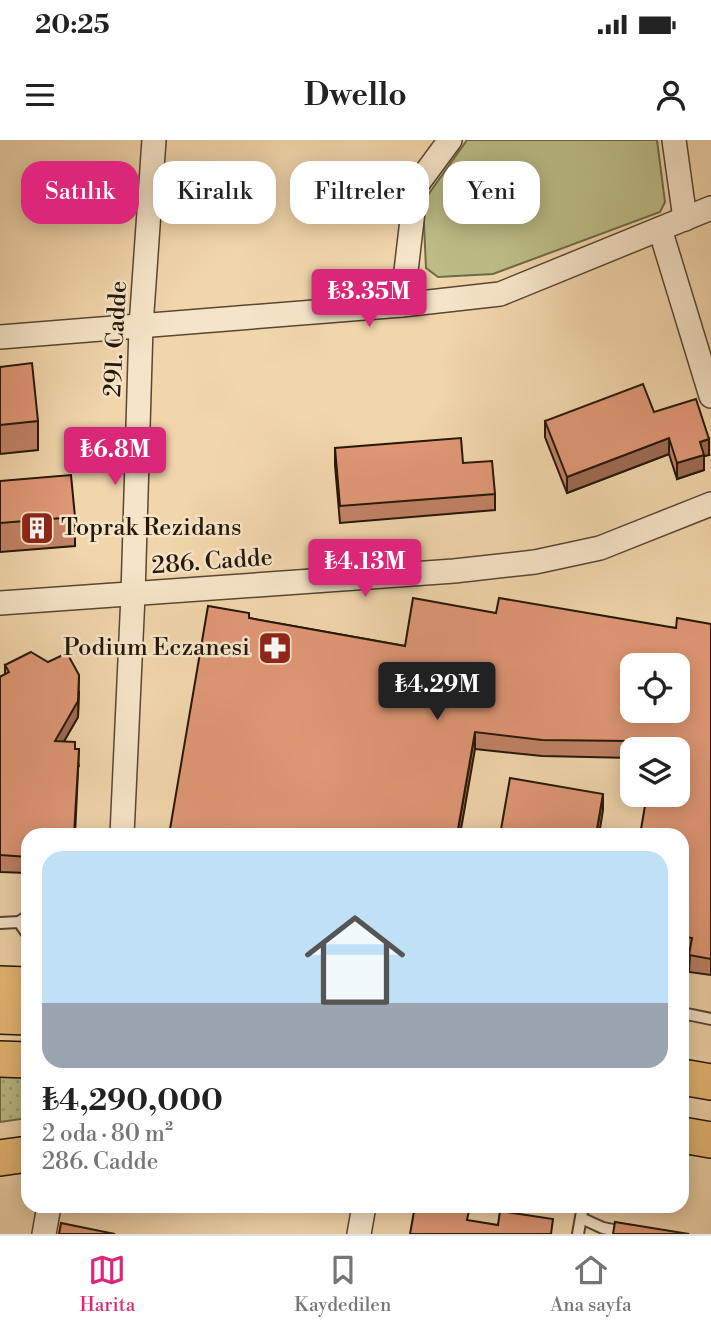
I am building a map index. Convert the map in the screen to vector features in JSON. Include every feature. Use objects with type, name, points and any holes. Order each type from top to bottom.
[{"type":"main road","points":[[0,984],[21,985]]},
{"type":"main road","points":[[0,1016],[21,1017]]},
{"type":"main road","points":[[0,1059],[21,1060]]},
{"type":"main road","points":[[689,1078],[711,1082]]},
{"type":"main road","points":[[0,1135],[21,1132]]},
{"type":"main road","points":[[689,1136],[711,1140]]},
{"type":"main road","points":[[0,1158],[21,1155]]},
{"type":"street","name":"291. Cadde","points":[[125,828],[141,326],[154,140]]},
{"type":"street","points":[[402,304],[416,186],[450,140]]},
{"type":"street","points":[[674,140],[685,219]]},
{"type":"street","points":[[0,337],[499,294],[711,208]]},
{"type":"street","points":[[660,229],[711,396]]},
{"type":"street","name":"286. Cadde","points":[[0,603],[454,571],[535,562],[600,548],[711,504]]},
{"type":"street","points":[[44,1234],[48,1213]]},
{"type":"street","points":[[359,1234],[363,1213]]},
{"type":"lane","points":[[0,923],[21,920]]},
{"type":"lane","points":[[689,1014],[711,1019]]},
{"type":"lane","points":[[578,1234],[582,1213]]},
{"type":"lane","points":[[581,1218],[593,1229],[633,1234]]},
{"type":"green space","points":[[467,140],[657,140],[665,202],[660,212],[493,274],[438,277],[426,268],[424,224],[429,224],[429,194],[443,174],[443,224],[540,224],[540,161],[452,161]]},
{"type":"green space","points":[[0,1072],[21,1073],[21,1119],[0,1122]]},
{"type":"building","points":[[32,363],[38,421],[0,425],[0,367]]},
{"type":"building","points":[[643,384],[654,412],[696,399],[709,439],[700,442],[704,455],[677,463],[669,438],[567,477],[545,421]]},
{"type":"building","points":[[461,438],[463,463],[492,461],[495,494],[340,506],[335,448]]},
{"type":"building","points":[[71,475],[75,517],[0,523],[0,481]]},
{"type":"building","points":[[413,598],[496,613],[499,598],[676,628],[677,618],[711,624],[711,959],[689,955],[692,938],[689,937],[689,828],[641,828],[645,807],[690,807],[690,737],[620,737],[620,741],[542,740],[475,732],[458,828],[170,828],[208,606],[249,613],[249,618],[405,646]]},
{"type":"building","points":[[31,652],[48,662],[67,653],[79,675],[78,701],[55,741],[75,742],[75,749],[79,749],[74,828],[21,828],[21,856],[0,855],[0,677],[9,672],[5,665]]},
{"type":"building","points":[[510,778],[603,794],[597,828],[501,828]]},
{"type":"building","points":[[414,1213],[468,1213],[467,1220],[498,1225],[500,1213],[553,1219],[551,1234],[410,1234]]},
{"type":"building","points":[[615,1222],[689,1234],[613,1234]]},
{"type":"building","points":[[61,1223],[115,1234],[59,1234]]},
{"type":"place","name":"Toprak Rezidans","points":[[37,528]]},
{"type":"place","name":"Podium Eczanesi","points":[[275,648]]}]
